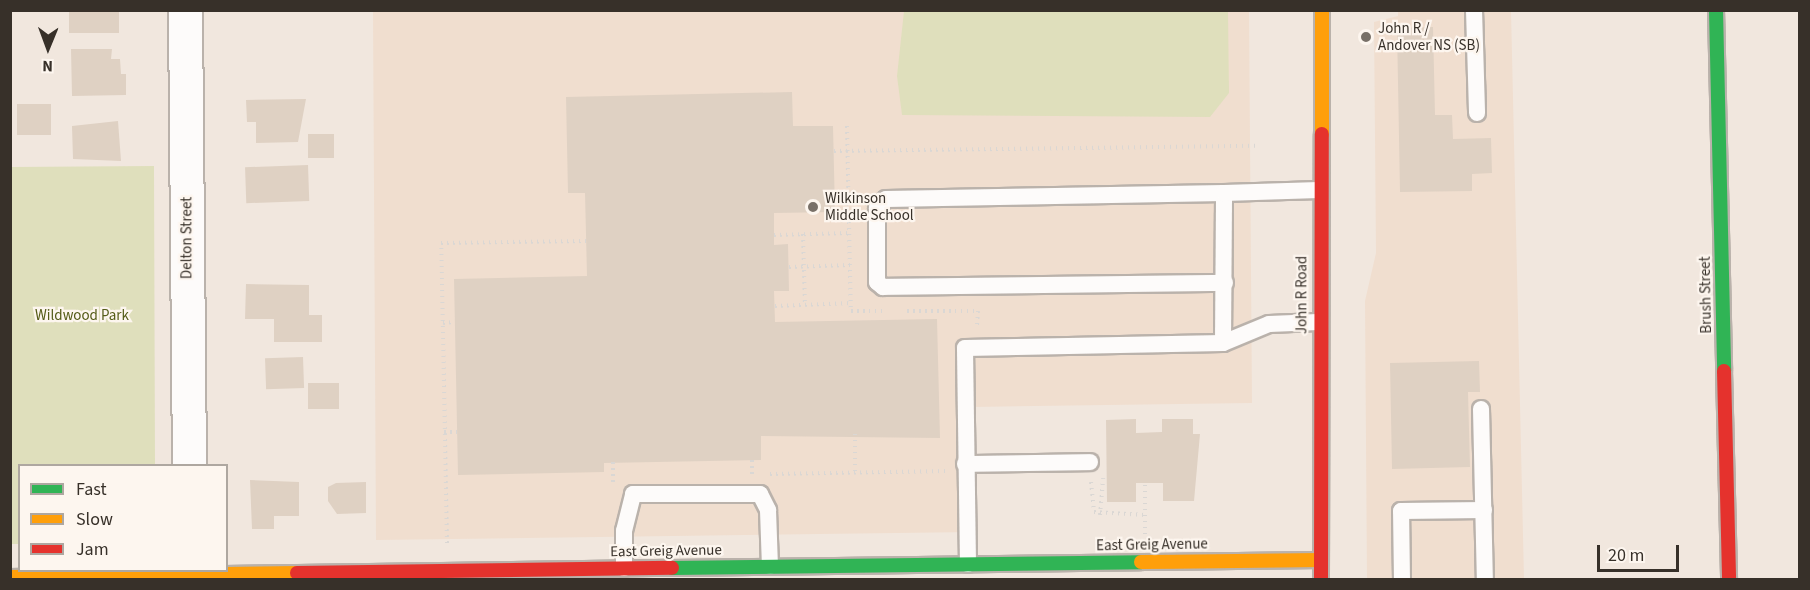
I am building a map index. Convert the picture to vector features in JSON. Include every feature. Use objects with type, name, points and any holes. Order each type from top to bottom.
[{"type":"street","name":"Delton Street","points":[[185,10],[189,464]]},
{"type":"street","name":"John R Road","points":[[1321,579],[1318,322],[1322,10]]},
{"type":"street","name":"Brush Street","points":[[1716,10],[1729,579]]},
{"type":"street","name":"East Greig Avenue","points":[[10,577],[566,574],[624,568],[770,566],[951,569],[1321,560]]},
{"type":"lane","points":[[1474,10],[1477,113]]},
{"type":"lane","points":[[1225,283],[883,287],[877,282],[877,208],[886,199],[1319,190]]},
{"type":"lane","points":[[1223,343],[1224,193]]},
{"type":"lane","points":[[951,569],[965,464],[965,348],[1223,343],[1269,324],[1318,322]]},
{"type":"lane","points":[[1481,408],[1485,579]]},
{"type":"lane","points":[[965,464],[1090,462]]},
{"type":"lane","points":[[624,568],[624,531],[633,494],[760,494],[768,510],[770,566]]},
{"type":"lane","points":[[1402,579],[1401,511],[1484,510]]},
{"type":"path","points":[[834,151],[1256,146]]},
{"type":"path","points":[[774,235],[849,233]]},
{"type":"path","points":[[803,234],[805,305]]},
{"type":"path","points":[[447,544],[441,243],[586,241]]},
{"type":"path","points":[[789,267],[850,265]]},
{"type":"path","points":[[775,306],[851,303]]},
{"type":"path","points":[[443,323],[454,322]]},
{"type":"path","points":[[444,432],[457,432]]},
{"type":"path","points":[[855,434],[855,473]]},
{"type":"path","points":[[752,460],[752,475]]},
{"type":"path","points":[[1090,462],[1094,512],[1145,515]]},
{"type":"path","points":[[741,475],[945,471]]},
{"type":"path","points":[[613,477],[625,477]]},
{"type":"path","points":[[1145,483],[1145,535]]},
{"type":"shaded area","name":"Wilkinson Middle School","points":[[373,11],[1249,11],[1252,403],[972,407],[973,532],[376,540]]},
{"type":"shaded area","points":[[1398,11],[1511,11],[1524,579],[1367,580],[1365,301],[1376,253],[1374,22],[1398,16]]},
{"type":"green space","points":[[904,11],[1228,11],[1229,93],[1210,117],[902,115],[897,76]]},
{"type":"green space","name":"Wildwood Park","points":[[154,166],[155,464],[18,464],[18,544],[11,544],[11,167]]},
{"type":"building","points":[[69,10],[119,10],[119,33],[69,33]]},
{"type":"building","points":[[1433,27],[1435,115],[1452,115],[1453,139],[1491,138],[1492,173],[1472,174],[1472,191],[1400,192],[1397,28]]},
{"type":"building","points":[[71,49],[112,49],[111,59],[120,59],[121,74],[126,74],[126,95],[72,96]]},
{"type":"building","points":[[792,92],[793,126],[833,126],[835,212],[774,213],[774,245],[788,244],[789,291],[774,291],[775,322],[937,319],[940,438],[761,436],[761,460],[604,463],[604,472],[458,475],[454,279],[587,276],[585,193],[568,193],[566,97]]},
{"type":"building","points":[[306,99],[298,142],[256,143],[256,122],[247,122],[246,100]]},
{"type":"building","points":[[17,104],[51,104],[51,135],[17,135]]},
{"type":"building","points":[[118,121],[121,161],[73,159],[72,126]]},
{"type":"building","points":[[308,134],[334,134],[334,158],[308,158]]},
{"type":"building","points":[[308,165],[309,201],[246,203],[245,167]]},
{"type":"building","points":[[246,284],[309,285],[309,315],[322,315],[322,342],[274,342],[274,319],[245,319]]},
{"type":"building","points":[[303,357],[304,388],[266,389],[265,358]]},
{"type":"building","points":[[1479,361],[1480,392],[1468,392],[1470,467],[1392,469],[1390,363]]},
{"type":"building","points":[[308,383],[339,383],[339,409],[308,409]]},
{"type":"building","points":[[1136,419],[1136,433],[1162,432],[1162,419],[1193,419],[1193,434],[1200,434],[1194,501],[1163,501],[1163,483],[1136,483],[1136,502],[1107,502],[1106,420]]},
{"type":"building","points":[[250,480],[299,482],[299,516],[274,516],[274,529],[252,529]]},
{"type":"building","points":[[366,482],[366,513],[337,514],[328,501],[328,487],[336,483]]},
{"type":"traffic: fast","points":[[1716,10],[1724,371]]},
{"type":"traffic: fast","points":[[672,568],[1141,562]]},
{"type":"traffic: slow","points":[[1322,10],[1322,134]]},
{"type":"traffic: slow","points":[[1141,562],[1321,560]]},
{"type":"traffic: slow","points":[[10,577],[297,573]]},
{"type":"traffic: jam","points":[[1321,580],[1322,134]]},
{"type":"traffic: jam","points":[[1724,371],[1729,580]]},
{"type":"traffic: jam","points":[[297,573],[672,568]]},
{"type":"place","name":"John R / Andover NS (SB)","points":[[1366,37]]},
{"type":"place","name":"Wilkinson Middle School","points":[[813,207]]}]
